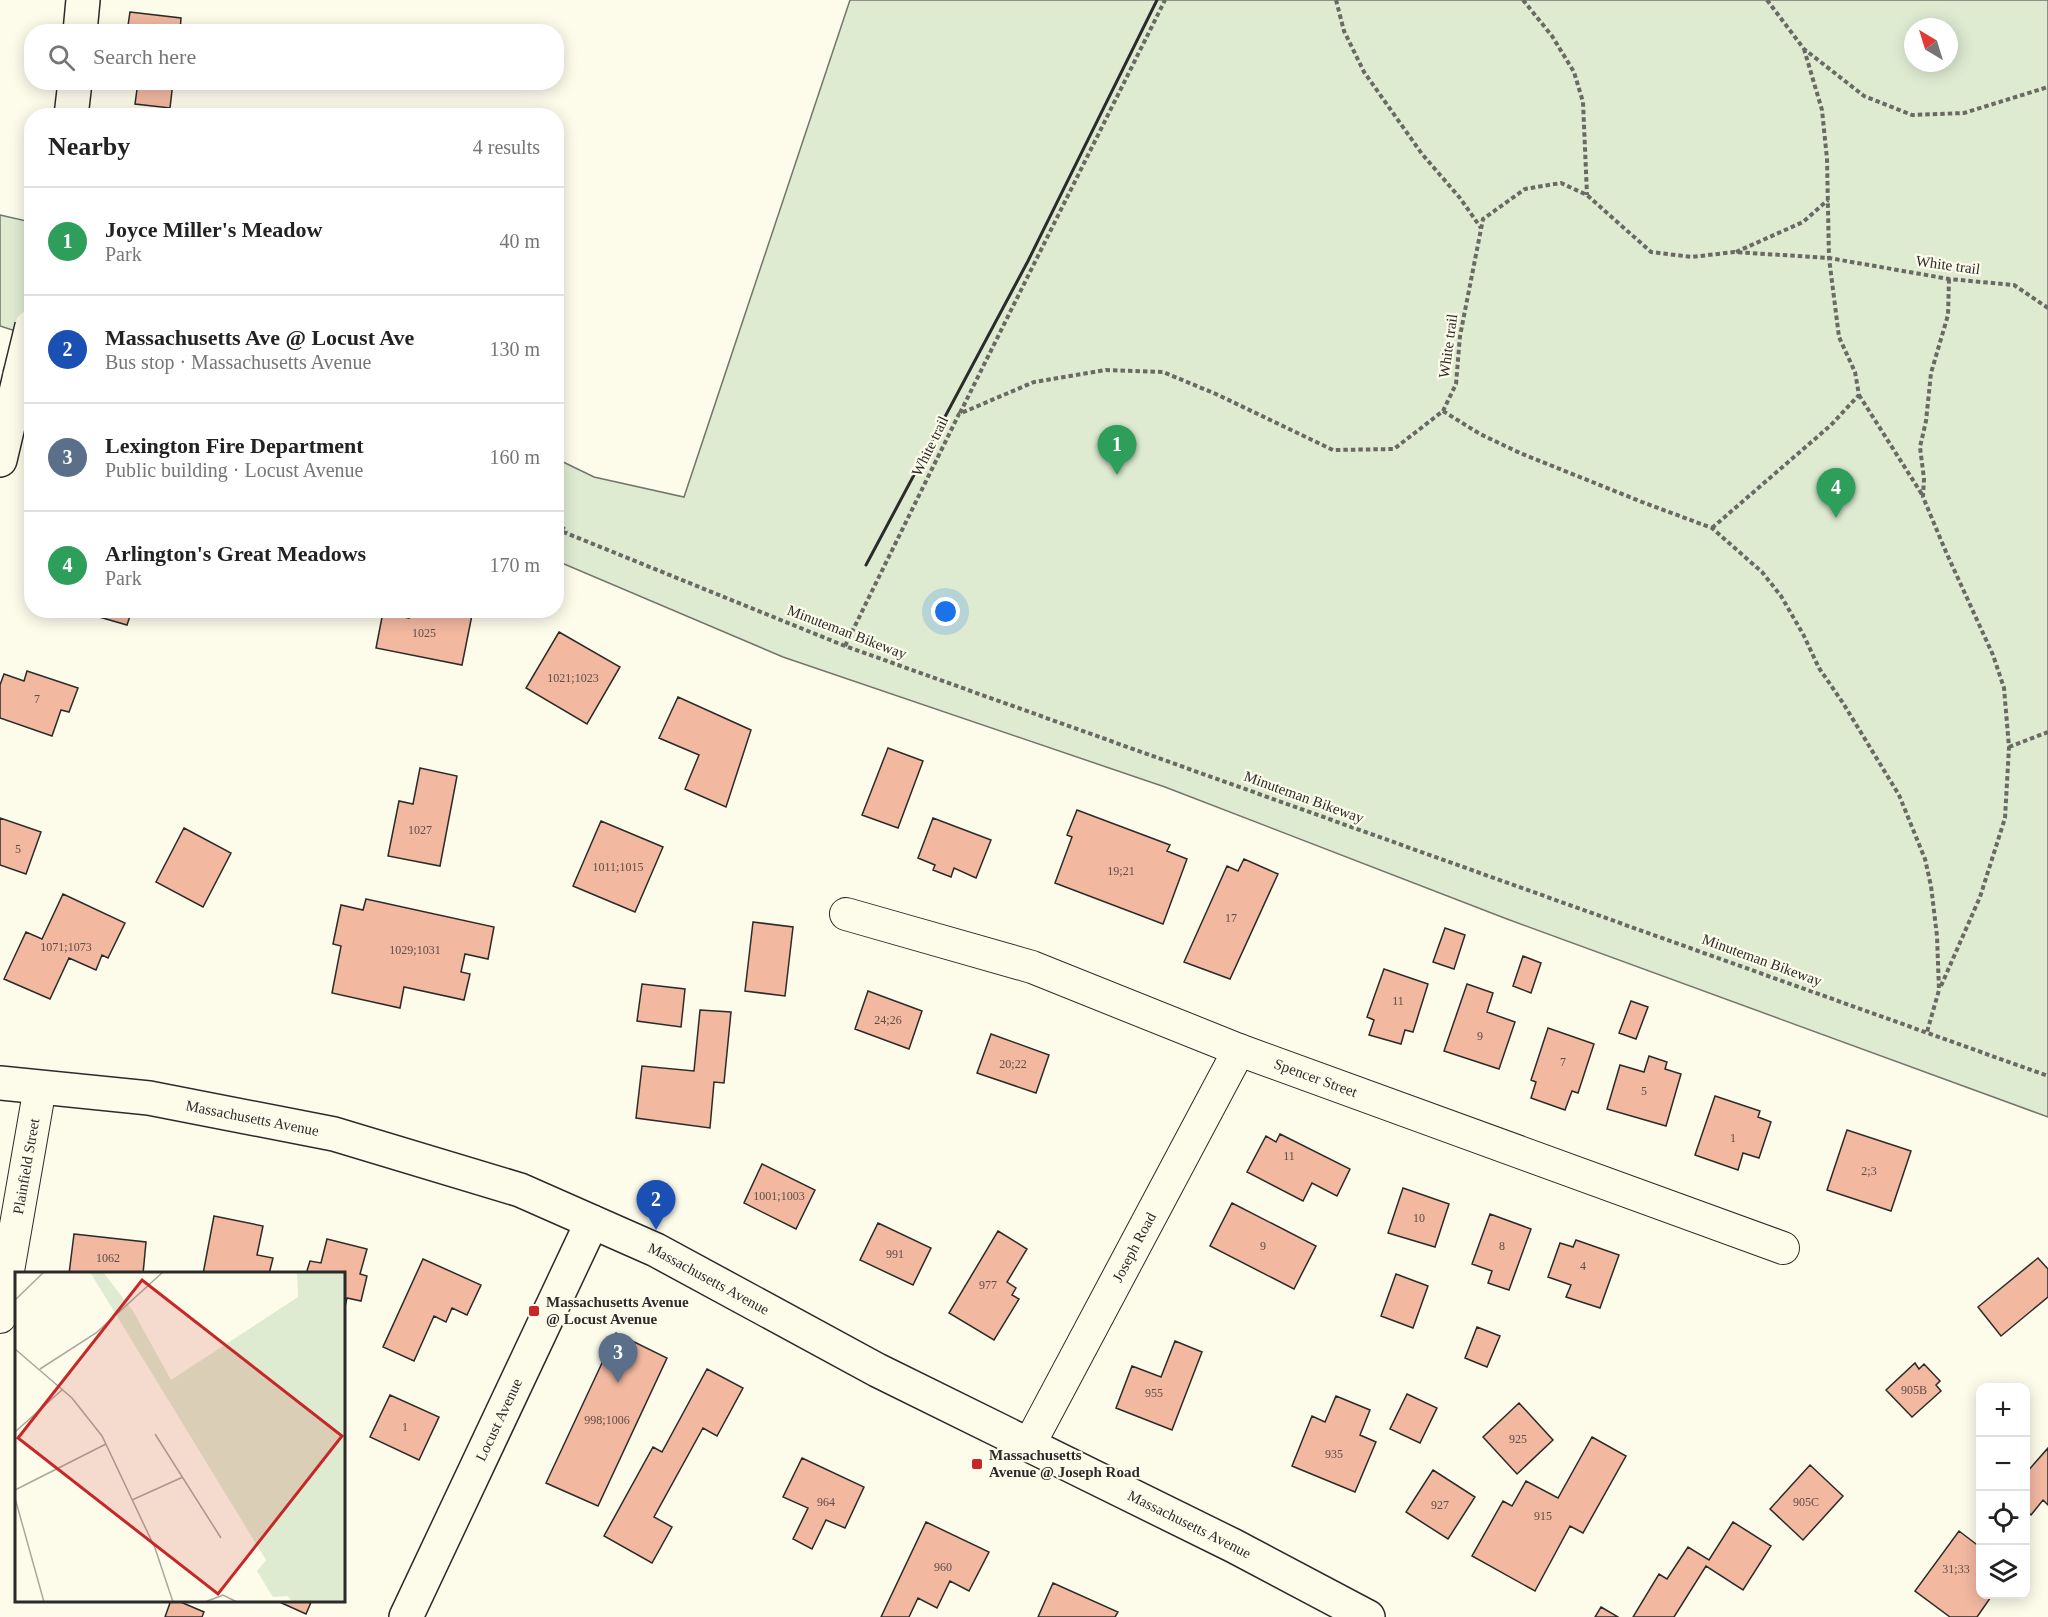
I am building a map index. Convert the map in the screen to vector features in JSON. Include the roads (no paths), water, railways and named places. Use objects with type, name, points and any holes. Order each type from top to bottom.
[{"type":"main road","points":[[81,24],[83,0]]},
{"type":"main road","points":[[72,108],[74,90]]},
{"type":"main road","points":[[0,460],[24,359]]},
{"type":"main road","name":"Massachusetts Avenue","points":[[0,1083],[149,1098],[334,1134],[520,1190],[656,1250],[877,1370],[1234,1546],[1368,1617]]},
{"type":"main road","name":"Locust Avenue","points":[[406,1617],[592,1222]]},
{"type":"street","name":"Spencer Street","points":[[846,914],[1032,967],[1239,1050],[1783,1248]]},
{"type":"street","name":"Joseph Road","points":[[1029,1445],[1239,1050]]},
{"type":"street","name":"Plainfield Street","points":[[0,1317],[40,1087]]},
{"type":"place","name":"Joyce Miller's Meadow","points":[[1117,475]]},
{"type":"place","name":"Arlington's Great Meadows","points":[[1836,518]]},
{"type":"place","name":"Massachusetts Ave @ Locust Ave","points":[[656,1230]]},
{"type":"place","name":"Massachusetts Avenue @ Locust Avenue","points":[[534,1311]]},
{"type":"place","name":"Lexington Fire Department","points":[[618,1383]]},
{"type":"place","name":"Massachusetts Avenue @ Joseph Road","points":[[977,1464]]}]
